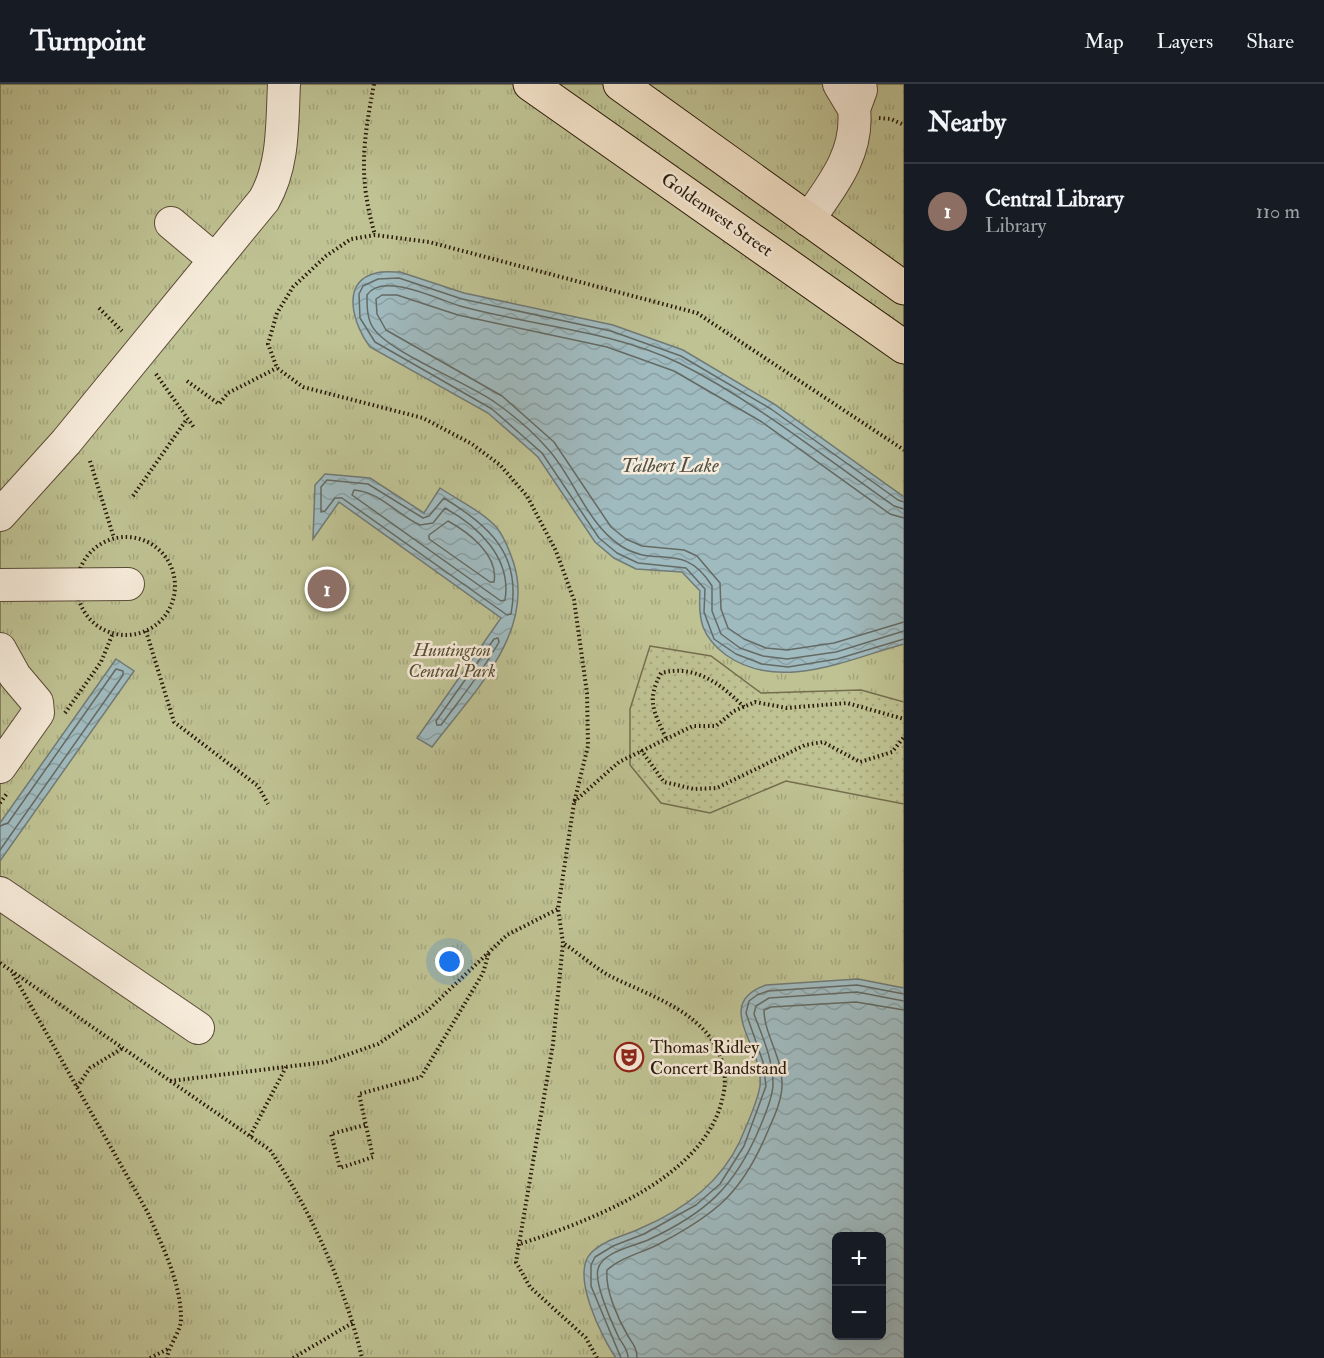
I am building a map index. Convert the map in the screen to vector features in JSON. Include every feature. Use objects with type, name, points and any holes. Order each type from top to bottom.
[{"type":"main road","name":"Goldenwest Street","points":[[530,84],[904,347]]},
{"type":"main road","points":[[620,84],[904,288]]},
{"type":"lane","points":[[0,515],[66,442],[264,200],[273,183],[281,143],[284,84]]},
{"type":"lane","points":[[808,220],[846,163],[854,137],[851,92]]},
{"type":"lane","points":[[171,223],[215,260]]},
{"type":"lane","points":[[0,585],[128,584]]},
{"type":"lane","points":[[0,649],[15,676],[37,702],[38,713],[0,767]]},
{"type":"lane","points":[[0,893],[198,1028]]},
{"type":"path","points":[[374,84],[362,145],[365,201],[375,235]]},
{"type":"path","points":[[597,1358],[586,1338],[530,1287],[516,1262],[553,1044],[563,943],[558,909],[574,802],[588,746],[582,647],[574,600],[560,561],[527,496],[500,465],[472,444],[423,418],[303,387],[277,368],[267,344],[277,313],[293,287],[326,256],[351,239],[375,235],[429,242],[697,313],[904,450]]},
{"type":"path","points":[[187,381],[219,404],[228,393],[277,368]]},
{"type":"path","points":[[133,496],[187,419]]},
{"type":"path","points":[[90,461],[114,538]]},
{"type":"path","points":[[146,631],[174,722],[258,786],[268,804]]},
{"type":"path","points":[[666,738],[652,707],[654,687],[661,674],[677,669],[709,678],[744,707]]},
{"type":"path","points":[[574,802],[619,762],[693,726],[716,726],[755,702],[787,708],[846,704],[904,719]]},
{"type":"path","points":[[641,750],[664,782],[694,789],[717,788],[805,745],[823,742],[860,762],[892,752],[904,737]]},
{"type":"path","points":[[170,1081],[326,1062],[378,1044],[427,1011],[507,935],[558,909]]},
{"type":"path","points":[[517,1246],[586,1219],[643,1191],[670,1172],[708,1135],[721,1109],[726,1084],[721,1055],[703,1029],[674,1007],[605,973],[563,943]]},
{"type":"path","points":[[365,1125],[331,1134],[340,1168],[373,1157],[359,1094],[421,1077],[483,974],[490,951]]},
{"type":"path","points":[[0,963],[270,1150],[286,1174],[321,1245],[354,1322],[362,1358]]},
{"type":"path","points":[[11,971],[148,1213],[176,1280],[181,1321],[168,1348],[167,1358]]},
{"type":"path","points":[[77,1087],[90,1068],[123,1048]]},
{"type":"path","points":[[250,1136],[286,1067]]},
{"type":"path","points":[[293,1358],[354,1322]]},
{"type":"path","points":[[150,1358],[168,1348]]},
{"type":"green space","name":"Huntington Central Park","points":[[0,84],[904,84],[904,1358],[0,1358]]},
{"type":"green space","points":[[650,646],[711,656],[761,693],[861,690],[904,702],[904,804],[786,781],[710,813],[661,803],[630,765],[630,709]]},
{"type":"water","name":"Talbert Lake","points":[[400,272],[464,293],[613,325],[683,350],[774,404],[904,497],[904,644],[837,664],[791,672],[769,671],[747,666],[726,655],[712,642],[703,628],[700,591],[682,572],[636,569],[614,558],[595,542],[538,457],[488,413],[370,347],[355,317],[353,306],[357,285],[364,278],[376,273]]},
{"type":"water","points":[[325,474],[370,478],[424,513],[440,488],[478,511],[491,522],[505,540],[513,561],[518,587],[516,613],[508,637],[481,684],[432,747],[417,738],[501,618],[339,502],[313,539],[315,485]]},
{"type":"water","points":[[116,659],[134,671],[0,861],[0,823]]},
{"type":"water","points":[[858,979],[904,988],[904,1358],[616,1358],[596,1322],[590,1306],[584,1275],[585,1263],[591,1253],[601,1245],[655,1222],[685,1205],[711,1183],[732,1156],[740,1141],[757,1100],[760,1086],[755,1057],[741,1015],[743,1003],[750,993],[766,985]]},
{"type":"place","name":"Central Library","points":[[327,589]]},
{"type":"place","name":"Thomas Ridley Concert Bandstand","points":[[629,1057]]}]
